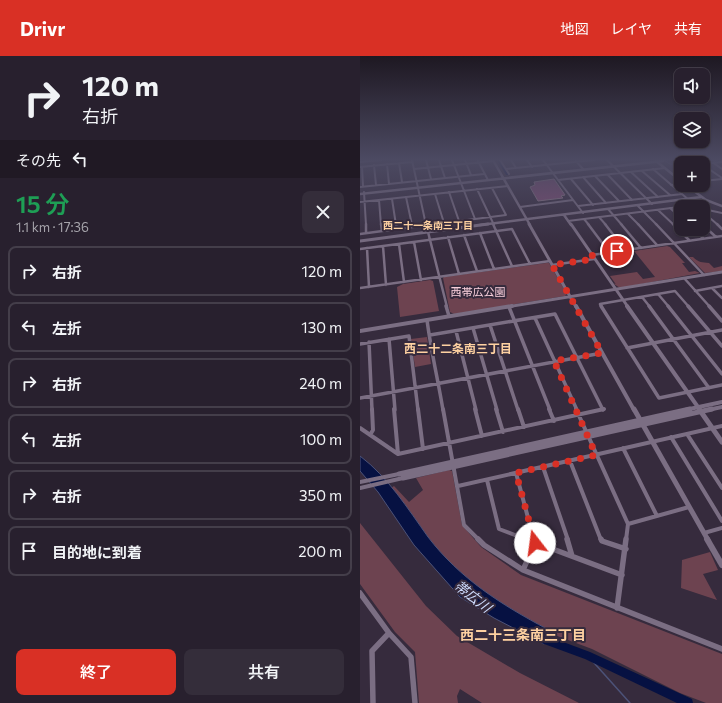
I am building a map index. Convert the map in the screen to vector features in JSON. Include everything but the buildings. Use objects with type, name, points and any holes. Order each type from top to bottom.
[{"type":"street","points":[[360,193],[382,190]]},
{"type":"street","points":[[419,190],[425,219],[428,225],[432,252],[434,254],[449,316]]},
{"type":"street","points":[[360,202],[469,190]]},
{"type":"street","points":[[478,190],[512,266]]},
{"type":"street","points":[[435,194],[444,223],[506,216],[493,190]]},
{"type":"street","points":[[510,190],[721,562]]},
{"type":"street","points":[[566,190],[583,212]]},
{"type":"street","points":[[580,190],[593,205]]},
{"type":"street","points":[[595,190],[606,203]]},
{"type":"street","points":[[608,190],[619,202]]},
{"type":"street","points":[[623,190],[632,200]]},
{"type":"street","points":[[638,190],[652,204]]},
{"type":"street","points":[[651,190],[658,197]]},
{"type":"street","points":[[664,190],[670,195]]},
{"type":"street","points":[[677,190],[688,199]]},
{"type":"street","points":[[463,191],[475,219]]},
{"type":"street","points":[[364,192],[366,233]]},
{"type":"street","points":[[449,192],[459,221]]},
{"type":"street","points":[[695,192],[701,197],[722,206]]},
{"type":"street","points":[[578,206],[682,194]]},
{"type":"street","points":[[406,197],[412,227]]},
{"type":"street","points":[[360,241],[701,197]]},
{"type":"street","points":[[392,199],[396,229]]},
{"type":"street","points":[[379,200],[382,231]]},
{"type":"street","points":[[520,207],[573,200]]},
{"type":"street","points":[[638,206],[704,275]]},
{"type":"street","points":[[670,208],[674,212]]},
{"type":"street","points":[[568,222],[674,208]]},
{"type":"street","points":[[608,209],[641,248]]},
{"type":"street","points":[[658,210],[689,240]]},
{"type":"street","points":[[710,210],[722,213]]},
{"type":"street","points":[[628,214],[657,245]]},
{"type":"street","points":[[564,215],[722,442]]},
{"type":"street","points":[[599,217],[625,250]]},
{"type":"street","points":[[710,217],[722,228]]},
{"type":"street","points":[[584,219],[609,252]]},
{"type":"street","points":[[360,234],[428,225]]},
{"type":"street","points":[[360,249],[512,229],[530,264]]},
{"type":"street","points":[[710,231],[716,237]]},
{"type":"street","points":[[480,233],[494,269]]},
{"type":"street","points":[[464,235],[477,271]]},
{"type":"street","points":[[592,255],[722,236]]},
{"type":"street","points":[[448,237],[459,274]]},
{"type":"street","points":[[414,242],[421,280]]},
{"type":"street","points":[[399,244],[404,282]]},
{"type":"street","points":[[383,246],[386,284]]},
{"type":"street","points":[[367,248],[369,287]]},
{"type":"street","points":[[360,288],[512,266],[594,259]]},
{"type":"street","points":[[360,331],[722,272]]},
{"type":"street","points":[[684,278],[722,321]]},
{"type":"street","points":[[695,290],[722,286]]},
{"type":"street","points":[[712,288],[722,298]]},
{"type":"street","points":[[722,346],[675,291],[600,304],[659,398],[722,385]]},
{"type":"street","points":[[658,294],[722,374]]},
{"type":"street","points":[[642,297],[709,388]]},
{"type":"street","points":[[509,307],[554,421]]},
{"type":"street","points":[[360,428],[398,454],[604,410],[555,314],[430,335]]},
{"type":"street","points":[[535,318],[628,524],[626,549],[617,608]]},
{"type":"street","points":[[427,320],[464,525],[484,544],[523,570],[722,649]]},
{"type":"street","points":[[490,325],[524,427]]},
{"type":"street","points":[[474,328],[503,432]]},
{"type":"street","points":[[627,348],[722,330]]},
{"type":"street","points":[[456,331],[482,436]]},
{"type":"street","points":[[360,344],[409,336],[423,449]]},
{"type":"street","points":[[389,339],[398,454]]},
{"type":"street","points":[[369,342],[373,430],[370,435]]},
{"type":"street","points":[[360,398],[602,353]]},
{"type":"street","points":[[360,482],[453,464],[699,409],[722,402]]},
{"type":"street","points":[[699,409],[722,406]]},
{"type":"street","points":[[458,486],[722,426]]},
{"type":"street","points":[[687,434],[722,488]]},
{"type":"street","points":[[671,438],[722,521]]},
{"type":"street","points":[[623,448],[657,516]]},
{"type":"street","points":[[570,461],[602,541],[626,549]]},
{"type":"street","points":[[360,488],[453,464]]},
{"type":"street","points":[[543,467],[572,556]]},
{"type":"street","points":[[516,473],[535,543],[523,570]]},
{"type":"street","points":[[487,480],[499,529],[622,575]]},
{"type":"street","points":[[628,524],[689,507]]},
{"type":"street","points":[[704,533],[722,528]]},
{"type":"street","points":[[360,593],[389,632],[411,657],[415,703]]},
{"type":"street","points":[[360,604],[367,603]]},
{"type":"street","points":[[373,703],[372,651],[389,632]]},
{"type":"green space","points":[[667,246],[670,247],[685,263],[682,263],[689,272],[695,271],[700,273],[620,288],[614,284],[616,283],[610,276],[637,272],[643,279],[655,277],[634,251]]},
{"type":"green space","points":[[689,257],[693,257],[701,262],[709,263],[714,268],[722,266],[722,271],[705,273]]},
{"type":"green space","name":"西帯広公園","points":[[549,263],[567,294],[565,296],[454,314],[450,312],[444,277]]},
{"type":"green space","points":[[430,280],[433,281],[439,311],[400,317],[397,287],[403,284]]},
{"type":"green space","points":[[427,337],[431,364],[415,367],[411,339]]},
{"type":"green space","points":[[449,470],[452,471],[462,525],[481,547],[521,575],[722,654],[722,703],[706,703],[680,693],[592,649],[536,628],[466,584],[387,491],[394,486],[409,502],[423,490],[416,478]]},
{"type":"green space","points":[[360,523],[426,606],[457,636],[520,673],[579,703],[482,703],[460,689],[457,696],[458,703],[419,703],[415,652],[395,632],[360,584]]},
{"type":"green space","points":[[710,552],[718,570],[703,574],[717,600],[681,588],[682,560]]},
{"type":"water","points":[[360,456],[389,483],[428,537],[454,566],[483,590],[547,629],[544,644],[494,618],[460,597],[414,545],[378,492],[360,471]]},
{"type":"waterway","name":"帯広川","points":[[539,638],[587,655],[688,703]]},
{"type":"waterway","points":[[587,655],[630,703]]},
{"type":"district","name":"西二十一条南三丁目","points":[[428,225]]},
{"type":"district","name":"西二十二条南三丁目","points":[[458,348]]},
{"type":"district","name":"西二十三条南三丁目","points":[[523,634]]},
{"type":"route","points":[[535,543],[516,473],[596,455],[554,361],[602,353],[552,265],[594,259],[592,255],[617,251]]}]
